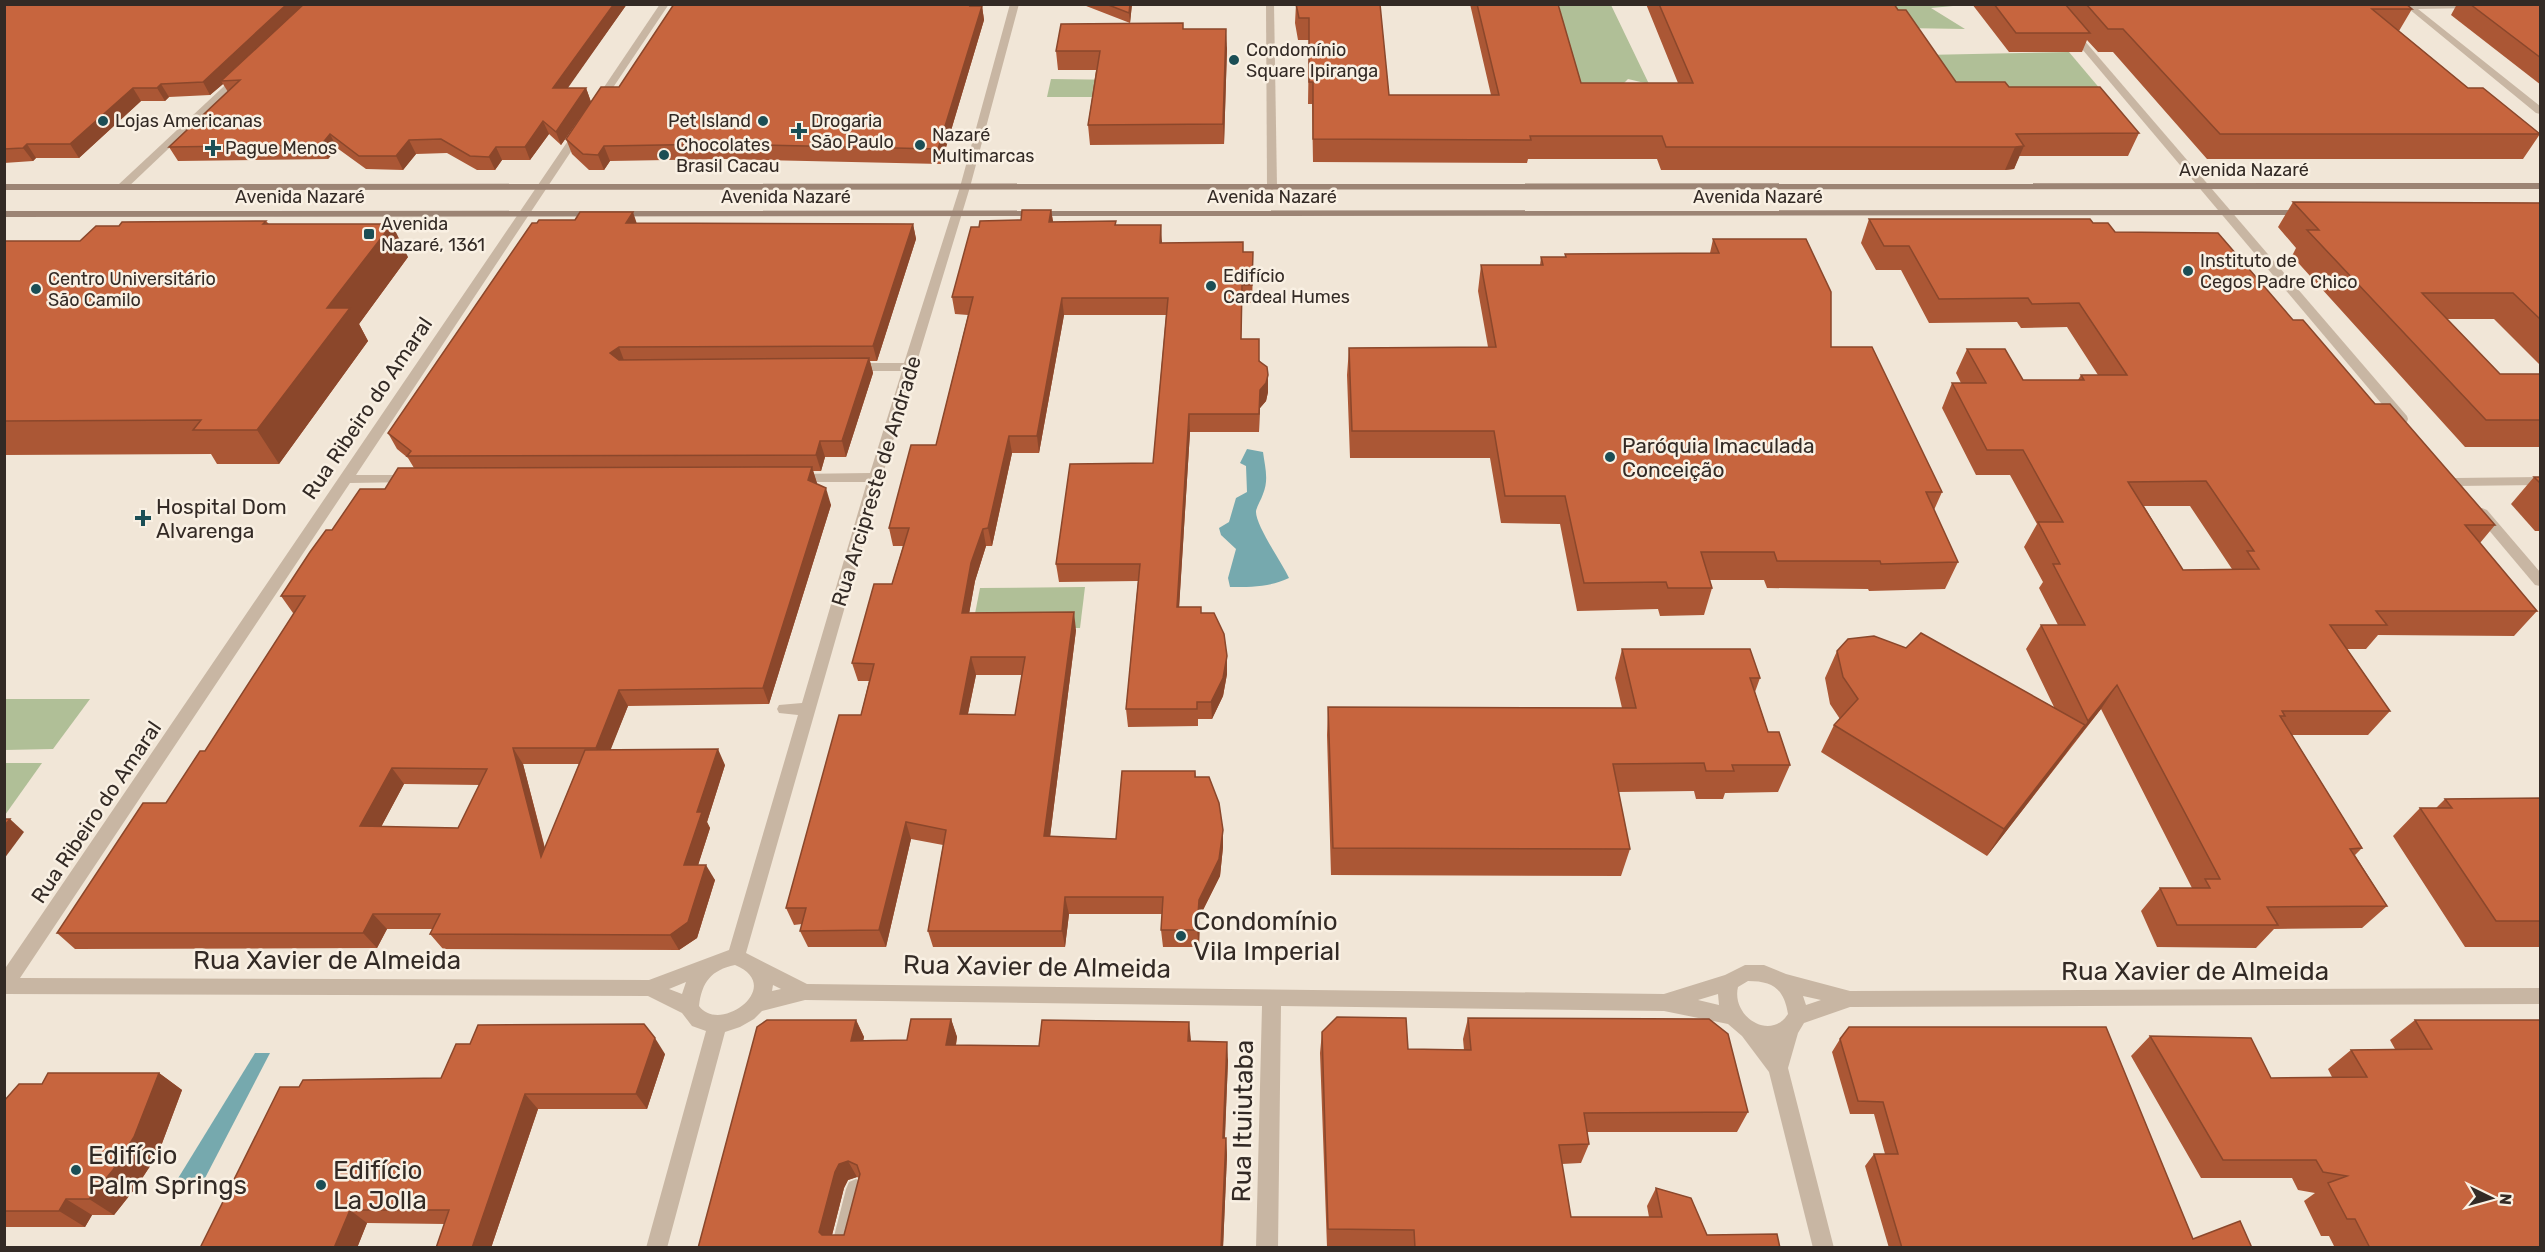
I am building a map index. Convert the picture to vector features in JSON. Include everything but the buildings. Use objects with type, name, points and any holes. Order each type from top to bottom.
[{"type":"main road","name":"Avenida Nazaré","points":[[4,187],[2541,186]]},
{"type":"main road","name":"Avenida Nazaré","points":[[4,214],[2320,213]]},
{"type":"street","points":[[294,4],[342,4]]},
{"type":"street","points":[[307,13],[316,4]]},
{"type":"street","points":[[592,113],[665,4]]},
{"type":"street","name":"Rua Arcipreste de Andrade","points":[[736,957],[875,477],[965,187],[1015,4]]},
{"type":"street","points":[[1271,4],[1272,187]]},
{"type":"street","points":[[2048,4],[2410,428]]},
{"type":"street","points":[[2408,5],[2491,5]]},
{"type":"street","points":[[2408,5],[2541,111]]},
{"type":"street","points":[[123,187],[246,70]]},
{"type":"street","name":"Rua Ribeiro do Amaral","points":[[4,986],[585,123]]},
{"type":"street","points":[[832,367],[910,367]]},
{"type":"street","points":[[781,478],[875,477]]},
{"type":"street","points":[[345,479],[428,479]]},
{"type":"street","points":[[2541,481],[2460,487],[2541,581]]},
{"type":"street","points":[[785,709],[808,709]]},
{"type":"street","points":[[736,957],[752,960],[762,970],[765,985],[759,1003],[747,1014],[732,1022],[717,1025],[699,1020],[688,1007],[691,986],[707,966],[722,959],[736,957]]},
{"type":"street","name":"Rua Xavier de Almeida","points":[[4,986],[649,988],[707,966]]},
{"type":"street","name":"Rua Xavier de Almeida","points":[[762,970],[806,992]]},
{"type":"street","points":[[1778,1068],[1793,1023],[1795,998],[1783,982],[1764,973],[1745,973],[1731,982],[1726,998],[1733,1016],[1749,1030],[1778,1068],[1824,1248]]},
{"type":"street","name":"Rua Xavier de Almeida","points":[[1665,1002],[1731,982]]},
{"type":"street","name":"Rua Xavier de Almeida","points":[[1783,982],[1850,999],[2541,996]]},
{"type":"street","name":"Rua Xavier de Almeida","points":[[649,988],[688,1007]]},
{"type":"street","name":"Rua Xavier de Almeida","points":[[759,1003],[806,992],[1272,996],[1665,1002],[1733,1016]]},
{"type":"street","name":"Rua Ituiutaba","points":[[1267,1248],[1272,996]]},
{"type":"street","name":"Rua Xavier de Almeida","points":[[1793,1023],[1850,999]]},
{"type":"street","points":[[1749,1030],[1771,1036],[1793,1023]]},
{"type":"street","points":[[656,1248],[717,1025]]},
{"type":"street","points":[[841,1248],[856,1189]]},
{"type":"green space","points":[[1559,5],[1611,5],[1649,84],[1628,79],[1623,84],[1580,98]]},
{"type":"green space","points":[[1889,5],[1964,5],[1931,8],[1965,29],[1904,28]]},
{"type":"green space","points":[[2069,52],[2112,103],[1950,99],[1924,55]]},
{"type":"green space","points":[[1051,79],[1125,80],[1122,97],[1047,97]]},
{"type":"green space","points":[[1085,587],[1080,628],[972,629],[980,588]]},
{"type":"green space","points":[[5,699],[90,699],[53,749],[5,750]]},
{"type":"green space","points":[[4,763],[42,763],[5,815]]},
{"type":"water","points":[[1247,449],[1263,452],[1266,484],[1256,511],[1257,517],[1264,535],[1289,578],[1268,585],[1230,587],[1228,578],[1236,549],[1221,535],[1219,528],[1229,522],[1236,498],[1247,492],[1246,466],[1240,463]]},
{"type":"water","points":[[255,1053],[270,1053],[204,1180],[177,1180]]},
{"type":"place","name":"Condomínio Square Ipiranga","points":[[1234,60]]},
{"type":"place","name":"Lojas Americanas","points":[[103,121]]},
{"type":"place","name":"Pet Island","points":[[763,121]]},
{"type":"place","name":"Drogaria São Paulo","points":[[799,131]]},
{"type":"place","name":"Nazaré Multimarcas","points":[[920,145]]},
{"type":"place","name":"Pague Menos","points":[[213,148]]},
{"type":"place","name":"Chocolates Brasil Cacau","points":[[664,155]]},
{"type":"place","name":"Avenida Nazaré, 1361","points":[[369,234]]},
{"type":"place","name":"Instituto de Cegos Padre Chico","points":[[2188,271]]},
{"type":"place","name":"Edifício Cardeal Humes","points":[[1211,286]]},
{"type":"place","name":"Centro Universitário São Camilo","points":[[36,289]]},
{"type":"place","name":"Paróquia Imaculada Conceição","points":[[1610,457]]},
{"type":"place","name":"Hospital Dom Alvarenga","points":[[143,518]]},
{"type":"place","name":"Condomínio Vila Imperial","points":[[1181,936]]},
{"type":"place","name":"Edifício Palm Springs","points":[[76,1170]]},
{"type":"place","name":"Edifício La Jolla","points":[[321,1185]]}]
